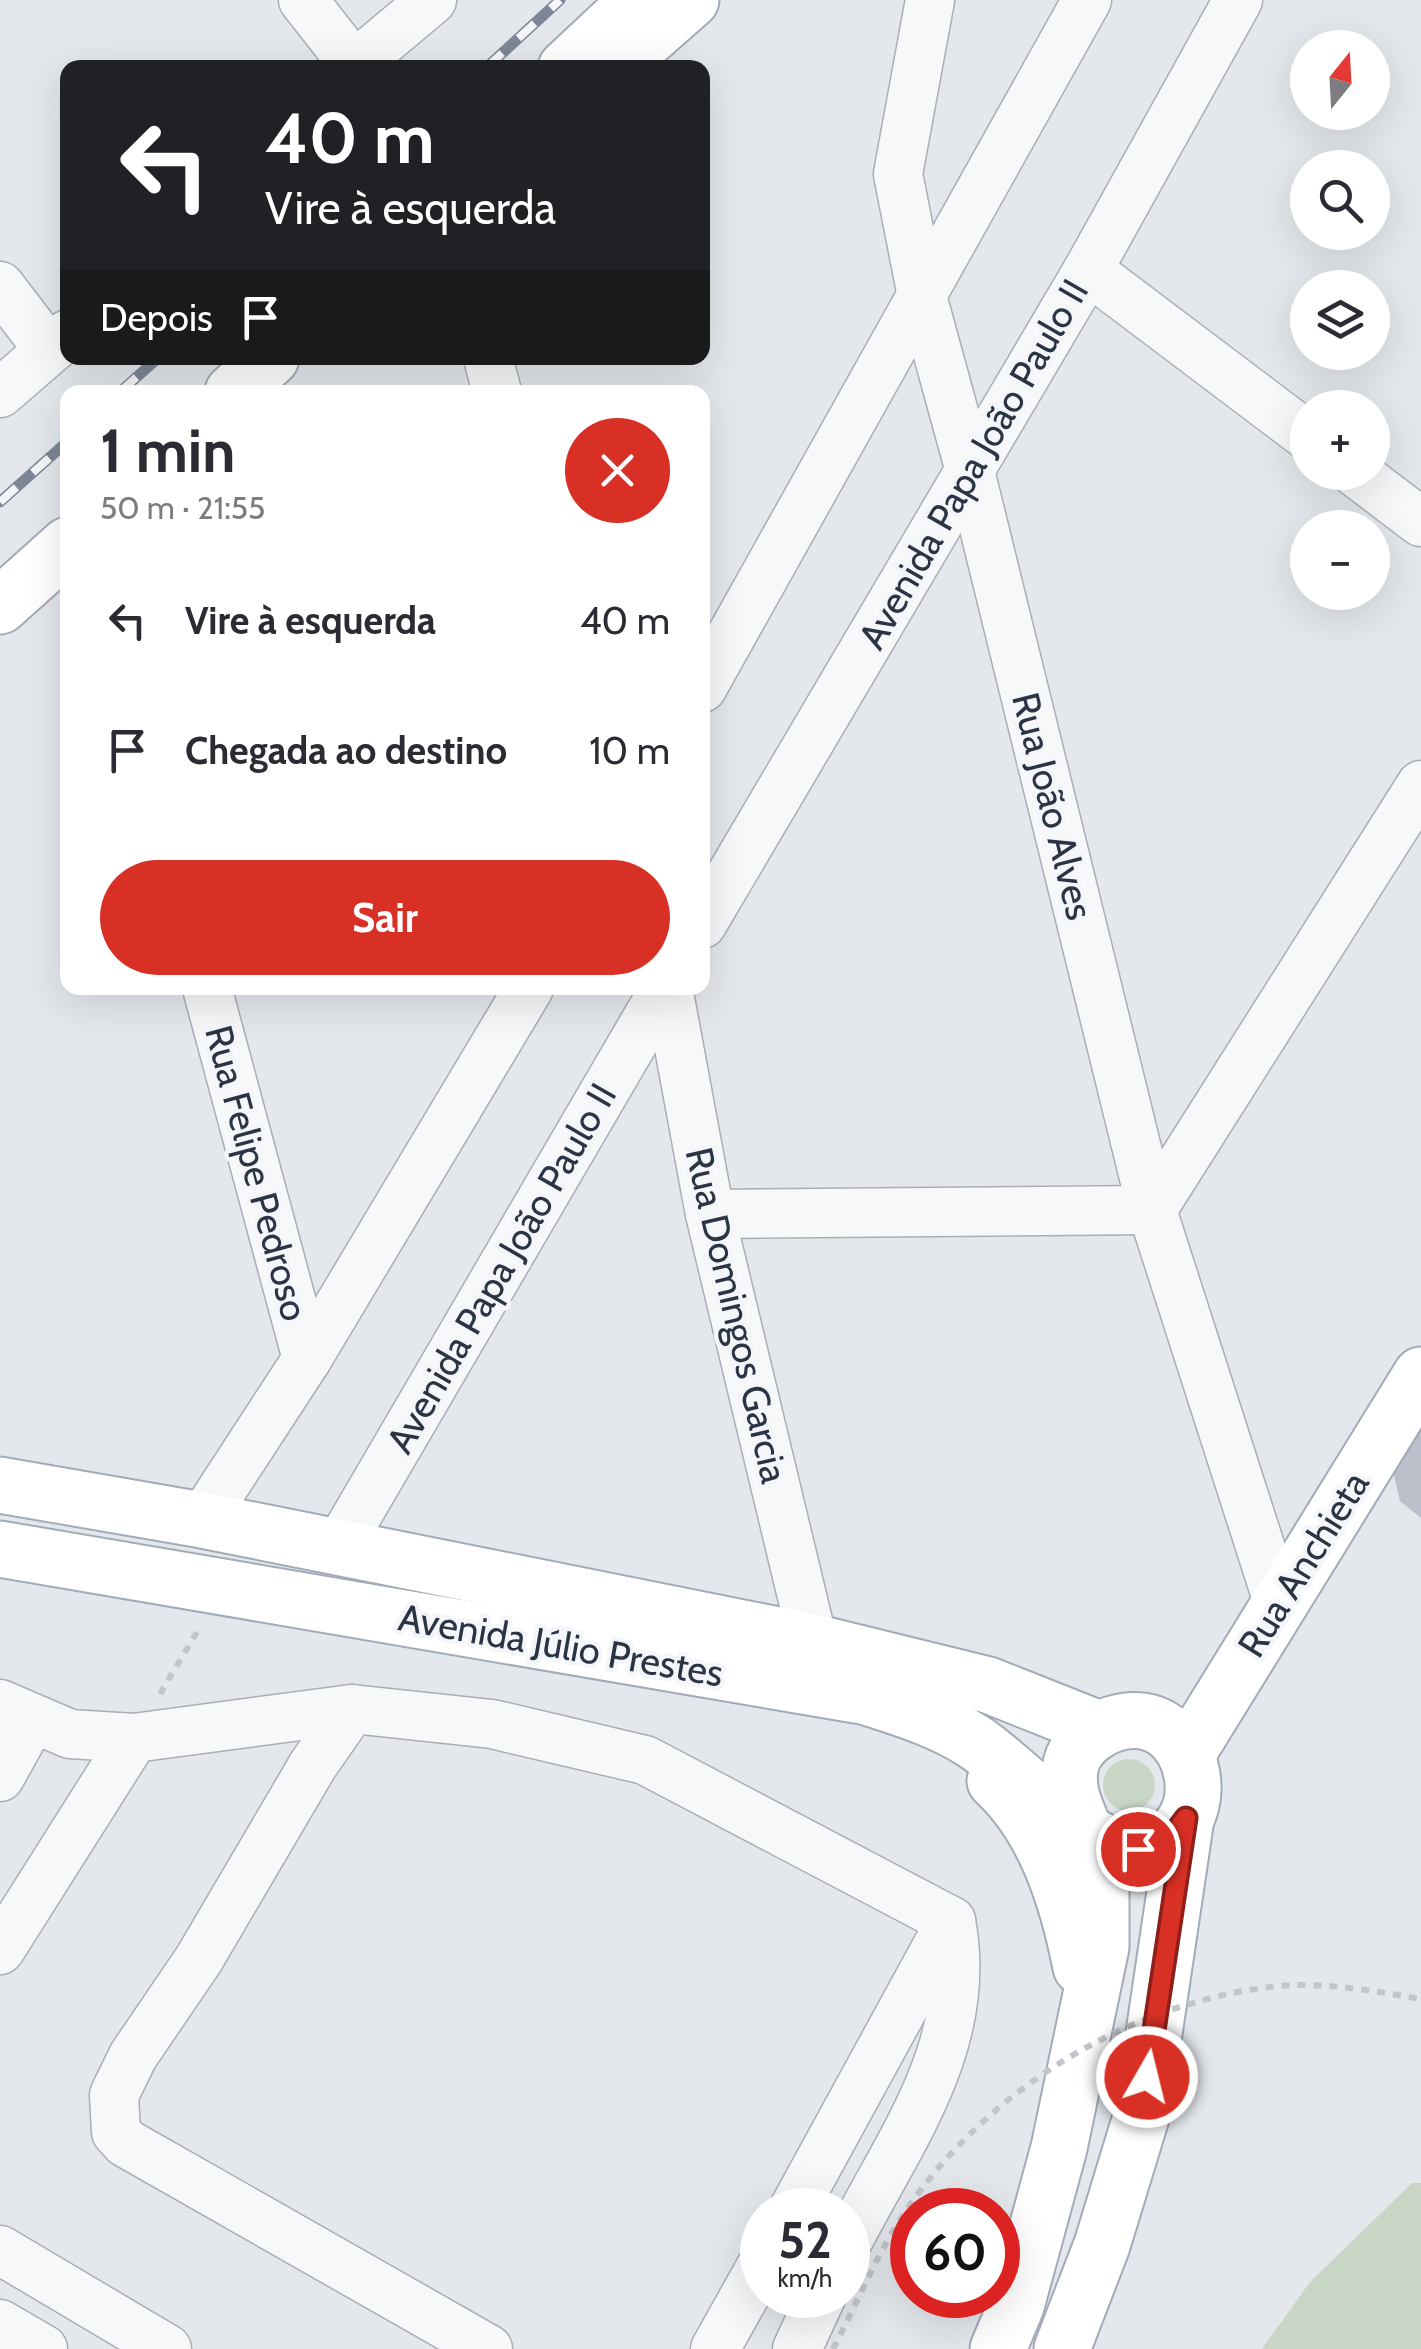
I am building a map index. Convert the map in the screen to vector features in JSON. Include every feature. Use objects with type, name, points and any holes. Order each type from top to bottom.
[{"type":"main road","points":[[574,60],[638,0]]},
{"type":"main road","points":[[623,60],[691,0]]},
{"type":"main road","points":[[242,385],[263,365]]},
{"type":"main road","points":[[0,606],[60,552]]},
{"type":"main road","name":"Rua Anchieta","points":[[1187,1754],[1421,1375]]},
{"type":"main road","name":"Avenida Júlio Prestes","points":[[0,1484],[202,1520],[813,1642],[988,1684],[1099,1729]]},
{"type":"main road","name":"Avenida Júlio Prestes","points":[[0,1550],[868,1698],[923,1715],[974,1741],[1093,1837]]},
{"type":"main road","points":[[353,1550],[358,1610]]},
{"type":"main road","points":[[868,1698],[974,1763],[1016,1800],[1055,1872],[1072,1922],[1087,2001]]},
{"type":"main road","points":[[998,2349],[1016,2306],[1059,2148],[1100,1947],[1093,1837],[1072,1802],[1069,1782],[1074,1757],[1099,1729],[1138,1721],[1174,1738],[1187,1754],[1194,1776],[1194,1797],[1186,1818],[1142,2114],[1102,2246],[1062,2349]]},
{"type":"main road","points":[[1093,1837],[1138,1849],[1174,1834],[1186,1818]]},
{"type":"street","points":[[303,0],[348,60]]},
{"type":"street","points":[[359,60],[432,0]]},
{"type":"street","name":"Rua João Alves","points":[[930,0],[898,174],[922,296],[970,470],[1152,1210],[1278,1602]]},
{"type":"street","points":[[710,674],[1088,0]]},
{"type":"street","name":"Avenida Papa João Paulo II","points":[[710,910],[1088,270],[1238,0]]},
{"type":"street","points":[[1088,270],[1290,422]]},
{"type":"street","points":[[0,286],[58,342],[0,394]]},
{"type":"street","points":[[1379,490],[1421,522]]},
{"type":"street","points":[[710,1214],[1152,1210],[1421,785]]},
{"type":"street","name":"Rua Felipe Pedroso","points":[[208,995],[307,1359]]},
{"type":"street","points":[[202,1520],[307,1359],[525,995]]},
{"type":"street","name":"Avenida Papa João Paulo II","points":[[353,1550],[662,995]]},
{"type":"street","name":"Rua Domingos Garcia","points":[[667,995],[710,1214],[813,1642]]},
{"type":"street","points":[[352,1709],[313,1765],[199,1959],[133,2056],[114,2095],[116,2132],[126,2143],[488,2349]]},
{"type":"street","points":[[0,1776],[16,1712],[70,1734],[134,1738],[352,1709],[492,1724],[645,1760],[951,1921]]},
{"type":"street","points":[[0,1950],[134,1738]]},
{"type":"street","points":[[805,2188],[951,1921]]},
{"type":"street","points":[[870,2199],[936,2073],[956,2007],[959,1962],[951,1921]]},
{"type":"street","points":[[0,2250],[167,2349]]},
{"type":"street","points":[[714,2349],[740,2304]]},
{"type":"street","points":[[797,2349],[811,2318]]},
{"type":"street","points":[[0,2324],[44,2349]]},
{"type":"path","points":[[134,1738],[225,1587]]},
{"type":"path","points":[[834,2349],[892,2232],[936,2171],[994,2110],[1059,2063],[1132,2024],[1263,1987],[1326,1986],[1421,1999]]},
{"type":"green space","points":[[1129,1759],[1148,1766],[1155,1785],[1148,1804],[1129,1811],[1110,1804],[1103,1785],[1110,1766]]},
{"type":"green space","points":[[1412,2183],[1421,2183],[1421,2349],[1262,2349],[1310,2282]]},
{"type":"building","points":[[1421,1428],[1421,1518],[1400,1501],[1393,1471],[1405,1441]]},
{"type":"railway","points":[[495,60],[560,0]]},
{"type":"railway","points":[[128,385],[150,365]]},
{"type":"railway","points":[[0,502],[60,448]]},
{"type":"route","points":[[1138,1849],[1174,1834],[1186,1818],[1147,2077]]}]
